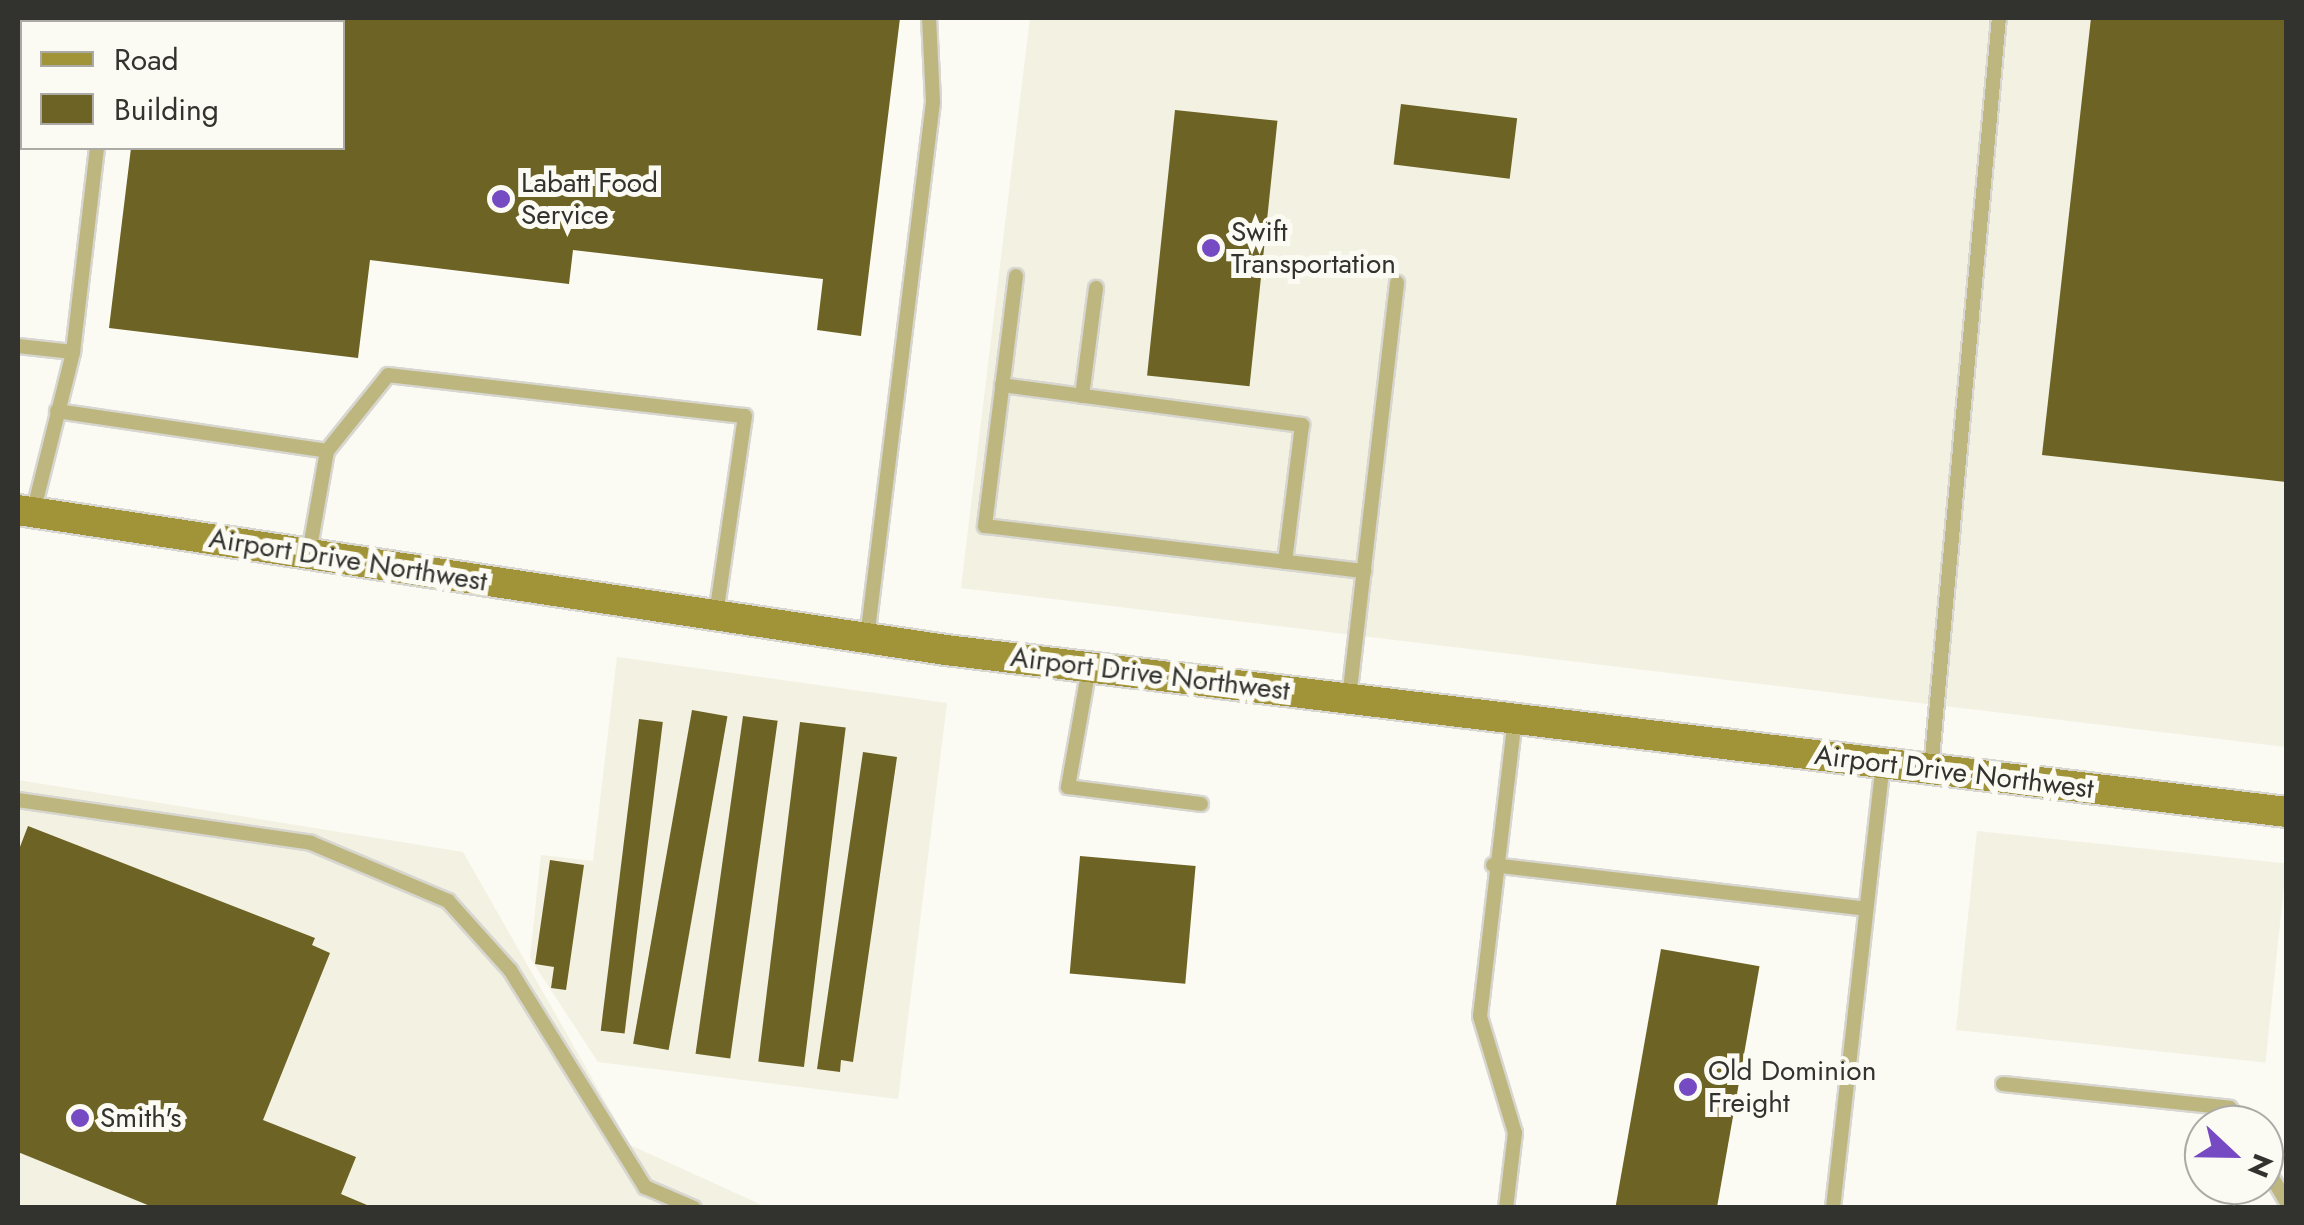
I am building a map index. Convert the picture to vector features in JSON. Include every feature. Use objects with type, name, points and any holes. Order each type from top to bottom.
[{"type":"street","name":"Airport Drive Northwest","points":[[25,512],[867,638],[2286,812]]},
{"type":"lane","points":[[867,638],[933,102],[929,18]]},
{"type":"lane","points":[[1931,769],[1999,18]]},
{"type":"lane","points":[[25,512],[72,352],[97,150]]},
{"type":"lane","points":[[1016,276],[984,526],[1364,571]]},
{"type":"lane","points":[[1349,698],[1397,283]]},
{"type":"lane","points":[[1082,396],[1096,288]]},
{"type":"lane","points":[[18,346],[72,352]]},
{"type":"lane","points":[[309,554],[327,451],[388,374],[744,416],[716,615]]},
{"type":"lane","points":[[1002,386],[1302,424],[1285,562]]},
{"type":"lane","points":[[57,411],[327,451]]},
{"type":"lane","points":[[1089,667],[1068,786],[1200,804]]},
{"type":"lane","points":[[1506,1208],[1515,1133],[1480,1016],[1493,865],[1515,718]]},
{"type":"lane","points":[[1833,1208],[1883,763]]},
{"type":"lane","points":[[18,800],[311,842],[448,901],[510,970],[645,1187],[694,1208]]},
{"type":"lane","points":[[1493,865],[1865,909]]},
{"type":"lane","points":[[2002,1084],[2202,1105]]},
{"type":"shaded area","points":[[1030,18],[2286,18],[2286,747],[961,588]]},
{"type":"shaded area","points":[[617,657],[947,703],[898,1099],[598,1062],[530,958],[541,855],[593,861]]},
{"type":"shaded area","points":[[18,780],[463,852],[630,1145],[766,1207],[18,1207]]},
{"type":"shaded area","points":[[1977,831],[2286,863],[2265,1062],[1956,1030]]},
{"type":"building","name":"Labatt Food Service","points":[[900,18],[861,336],[817,330],[823,279],[573,250],[569,284],[370,260],[358,358],[109,328],[131,150],[345,150],[345,20],[146,20]]},
{"type":"building","points":[[2091,18],[2286,18],[2286,482],[2042,455]]},
{"type":"building","points":[[1401,104],[1517,118],[1510,179],[1394,165]]},
{"type":"building","name":"Swift Transportation","points":[[1175,110],[1277,121],[1250,386],[1147,376]]},
{"type":"building","points":[[692,710],[727,716],[669,1050],[633,1044]]},
{"type":"building","points":[[743,716],[778,721],[730,1059],[696,1054]]},
{"type":"building","points":[[639,719],[663,722],[625,1034],[601,1031]]},
{"type":"building","points":[[800,722],[846,728],[804,1067],[758,1061]]},
{"type":"building","points":[[863,752],[897,757],[853,1062],[841,1060],[840,1072],[817,1069]]},
{"type":"building","points":[[28,826],[315,938],[312,945],[330,953],[263,1120],[356,1157],[341,1194],[374,1208],[155,1208],[18,1152],[18,852]]},
{"type":"building","points":[[1080,856],[1196,866],[1185,984],[1070,974]]},
{"type":"building","points":[[550,860],[584,865],[566,990],[551,988],[554,967],[535,964]]},
{"type":"building","name":"Old Dominion Freight","points":[[1661,949],[1759,966],[1717,1208],[1615,1208]]},
{"type":"place","name":"Labatt Food Service","points":[[501,199]]},
{"type":"place","name":"Swift Transportation","points":[[1211,248]]},
{"type":"place","name":"Old Dominion Freight","points":[[1688,1087]]},
{"type":"place","name":"Smith's","points":[[80,1118]]}]
